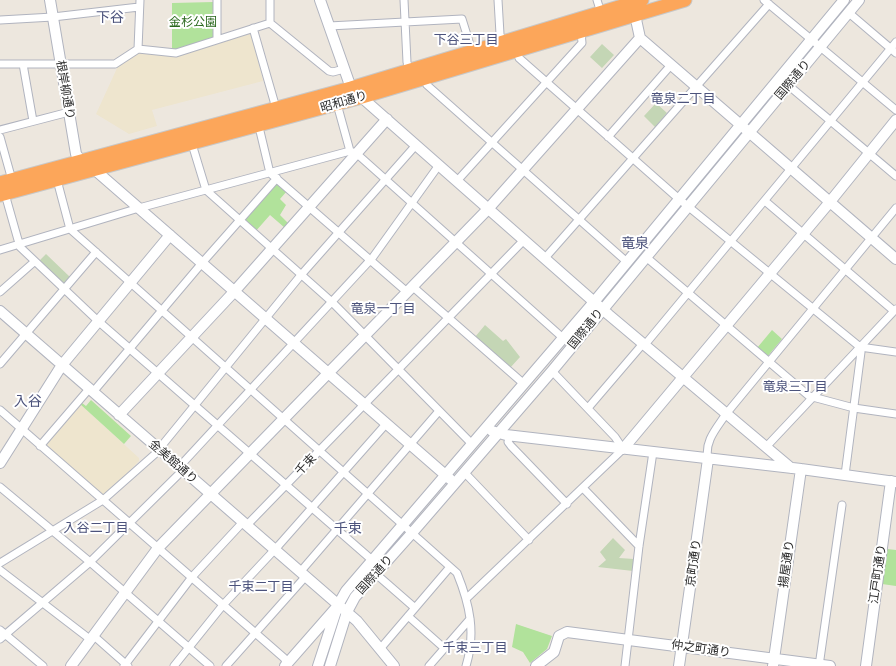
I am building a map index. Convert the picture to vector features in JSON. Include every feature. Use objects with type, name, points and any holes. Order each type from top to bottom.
[{"type":"highway","name":"昭和通り","points":[[4,188],[81,161],[351,88],[601,13],[635,4],[685,0]]},
{"type":"highway","name":"昭和通り","points":[[4,188],[58,180],[259,127],[362,97],[581,31],[635,4]]},
{"type":"street","name":"根岸柳通り","points":[[50,0],[76,154],[81,161]]},
{"type":"street","points":[[217,0],[217,39]]},
{"type":"street","points":[[270,0],[270,22]]},
{"type":"street","points":[[320,0],[351,88],[602,309],[726,414],[796,469]]},
{"type":"street","points":[[404,0],[407,62],[409,70]]},
{"type":"street","points":[[498,0],[500,34],[502,42]]},
{"type":"street","points":[[596,0],[601,13]]},
{"type":"street","name":"国際通り","points":[[318,666],[338,605],[346,591],[594,302],[844,0]]},
{"type":"street","name":"国際通り","points":[[330,666],[347,612],[355,597],[552,370],[859,0]]},
{"type":"street","points":[[545,258],[634,159],[766,2],[896,110]]},
{"type":"street","points":[[0,20],[53,17],[140,3],[138,50]]},
{"type":"street","points":[[635,4],[640,38],[896,259]]},
{"type":"street","points":[[848,13],[893,51]]},
{"type":"street","points":[[329,26],[462,19],[472,51]]},
{"type":"street","points":[[0,64],[115,64],[138,50],[176,53],[270,22]]},
{"type":"street","points":[[270,22],[329,71],[333,72],[344,69]]},
{"type":"street","points":[[253,28],[276,108]]},
{"type":"street","points":[[458,182],[582,43],[581,31]]},
{"type":"street","points":[[71,666],[158,548],[488,209],[640,38]]},
{"type":"street","points":[[588,408],[645,344],[732,241],[863,82],[893,51],[896,42]]},
{"type":"street","points":[[517,51],[519,58],[679,199],[860,347],[862,352],[845,475]]},
{"type":"street","points":[[23,64],[33,121]]},
{"type":"street","points":[[608,137],[671,65]]},
{"type":"street","points":[[425,78],[427,85],[627,262]]},
{"type":"street","points":[[788,85],[896,176]]},
{"type":"street","points":[[337,104],[353,152],[563,338]]},
{"type":"street","points":[[0,130],[69,112]]},
{"type":"street","points":[[119,415],[234,292],[309,206],[353,152],[387,119]]},
{"type":"street","points":[[467,598],[623,449],[830,203],[896,120]]},
{"type":"street","points":[[259,127],[270,173],[370,260],[449,318],[524,384]]},
{"type":"street","points":[[0,137],[4,188],[20,247],[34,262],[98,321],[251,452],[372,560]]},
{"type":"street","points":[[192,144],[206,190],[332,302],[472,444]]},
{"type":"street","points":[[0,563],[104,500],[159,450],[301,275],[384,179],[416,145]]},
{"type":"street","points":[[0,250],[139,208],[353,152]]},
{"type":"street","points":[[81,161],[95,170],[454,483]]},
{"type":"street","points":[[43,666],[2,634],[90,562],[181,468],[218,424],[370,260],[439,165]]},
{"type":"street","points":[[40,446],[131,349],[161,311],[277,178]]},
{"type":"street","points":[[58,180],[70,229],[130,284],[457,573],[467,598],[472,629],[471,650],[466,666]]},
{"type":"street","points":[[765,201],[845,270],[895,310],[768,448]]},
{"type":"street","points":[[708,459],[706,452],[708,441],[726,414],[896,208]]},
{"type":"street","points":[[0,463],[62,365],[170,235]]},
{"type":"street","name":"千束","points":[[126,665],[192,577],[245,524],[287,485],[524,240]]},
{"type":"street","points":[[0,364],[96,252]]},
{"type":"street","points":[[646,257],[813,398],[854,408],[896,414]]},
{"type":"street","points":[[0,292],[34,262]]},
{"type":"street","name":"金美館通り","points":[[0,311],[357,621],[380,648],[386,662],[394,666]]},
{"type":"street","points":[[860,347],[896,352]]},
{"type":"street","points":[[552,370],[588,408],[623,449]]},
{"type":"street","points":[[0,410],[192,577],[222,605],[256,633],[284,658],[287,665],[338,605]]},
{"type":"street","points":[[226,666],[256,633],[338,529],[439,411]]},
{"type":"street","points":[[174,666],[222,605],[275,550],[386,424]]},
{"type":"street","points":[[484,429],[510,436],[796,469],[894,482]]},
{"type":"street","points":[[510,436],[508,442],[511,446],[567,504]]},
{"type":"street","points":[[766,466],[770,462],[768,448]]},
{"type":"street","points":[[625,666],[639,546],[653,452]]},
{"type":"street","name":"京町通り","points":[[679,666],[708,459]]},
{"type":"street","name":"揚屋通り","points":[[773,662],[796,469]]},
{"type":"street","points":[[464,472],[529,540]]},
{"type":"street","name":"江戸町通り","points":[[866,666],[894,482]]},
{"type":"street","points":[[0,487],[90,562],[210,666]]},
{"type":"street","points":[[583,488],[639,546]]},
{"type":"street","points":[[819,665],[842,505]]},
{"type":"street","points":[[380,648],[450,567]]},
{"type":"street","points":[[0,570],[126,665]]},
{"type":"street","points":[[376,574],[415,608]]},
{"type":"street","points":[[408,616],[444,648]]},
{"type":"street","points":[[429,666],[470,618]]},
{"type":"street","name":"仲之町通り","points":[[536,666],[554,652],[558,639],[563,633],[567,632],[682,646],[773,662],[830,666]]},
{"type":"shaded area","points":[[251,33],[263,81],[152,110],[157,126],[129,134],[96,114],[118,66],[138,53],[178,55]]},
{"type":"shaded area","points":[[80,404],[139,458],[139,461],[105,496],[102,496],[45,446],[46,442]]},
{"type":"green space","name":"金杉公園","points":[[214,2],[215,37],[172,51],[172,3]]},
{"type":"green space","points":[[602,44],[614,55],[602,68],[590,57]]},
{"type":"green space","points":[[656,103],[667,113],[655,127],[644,116]]},
{"type":"green space","points":[[277,182],[287,191],[280,199],[286,205],[280,215],[289,224],[285,228],[270,215],[255,232],[242,221]]},
{"type":"green space","points":[[46,254],[70,277],[63,284],[39,261]]},
{"type":"green space","points":[[485,325],[503,341],[506,339],[520,357],[510,368],[475,337]]},
{"type":"green space","points":[[772,330],[782,339],[767,357],[757,348]]},
{"type":"green space","points":[[91,400],[131,436],[124,444],[80,404],[82,403],[86,406]]},
{"type":"green space","points":[[613,538],[625,550],[619,558],[634,559],[633,571],[598,567],[606,560],[600,552]]},
{"type":"green space","points":[[887,549],[896,550],[896,586],[882,584]]},
{"type":"green space","points":[[516,624],[552,636],[547,649],[530,663],[523,652],[512,647]]},
{"type":"district","name":"下谷","points":[[110,18]]},
{"type":"district","name":"下谷三丁目","points":[[466,40]]},
{"type":"district","name":"竜泉二丁目","points":[[683,99]]},
{"type":"district","name":"竜泉","points":[[635,244]]},
{"type":"district","name":"竜泉一丁目","points":[[383,309]]},
{"type":"district","name":"竜泉三丁目","points":[[795,387]]},
{"type":"district","name":"入谷","points":[[28,402]]},
{"type":"district","name":"入谷二丁目","points":[[96,528]]},
{"type":"district","name":"千束","points":[[348,529]]},
{"type":"district","name":"千束二丁目","points":[[261,587]]},
{"type":"district","name":"千束三丁目","points":[[475,648]]}]
